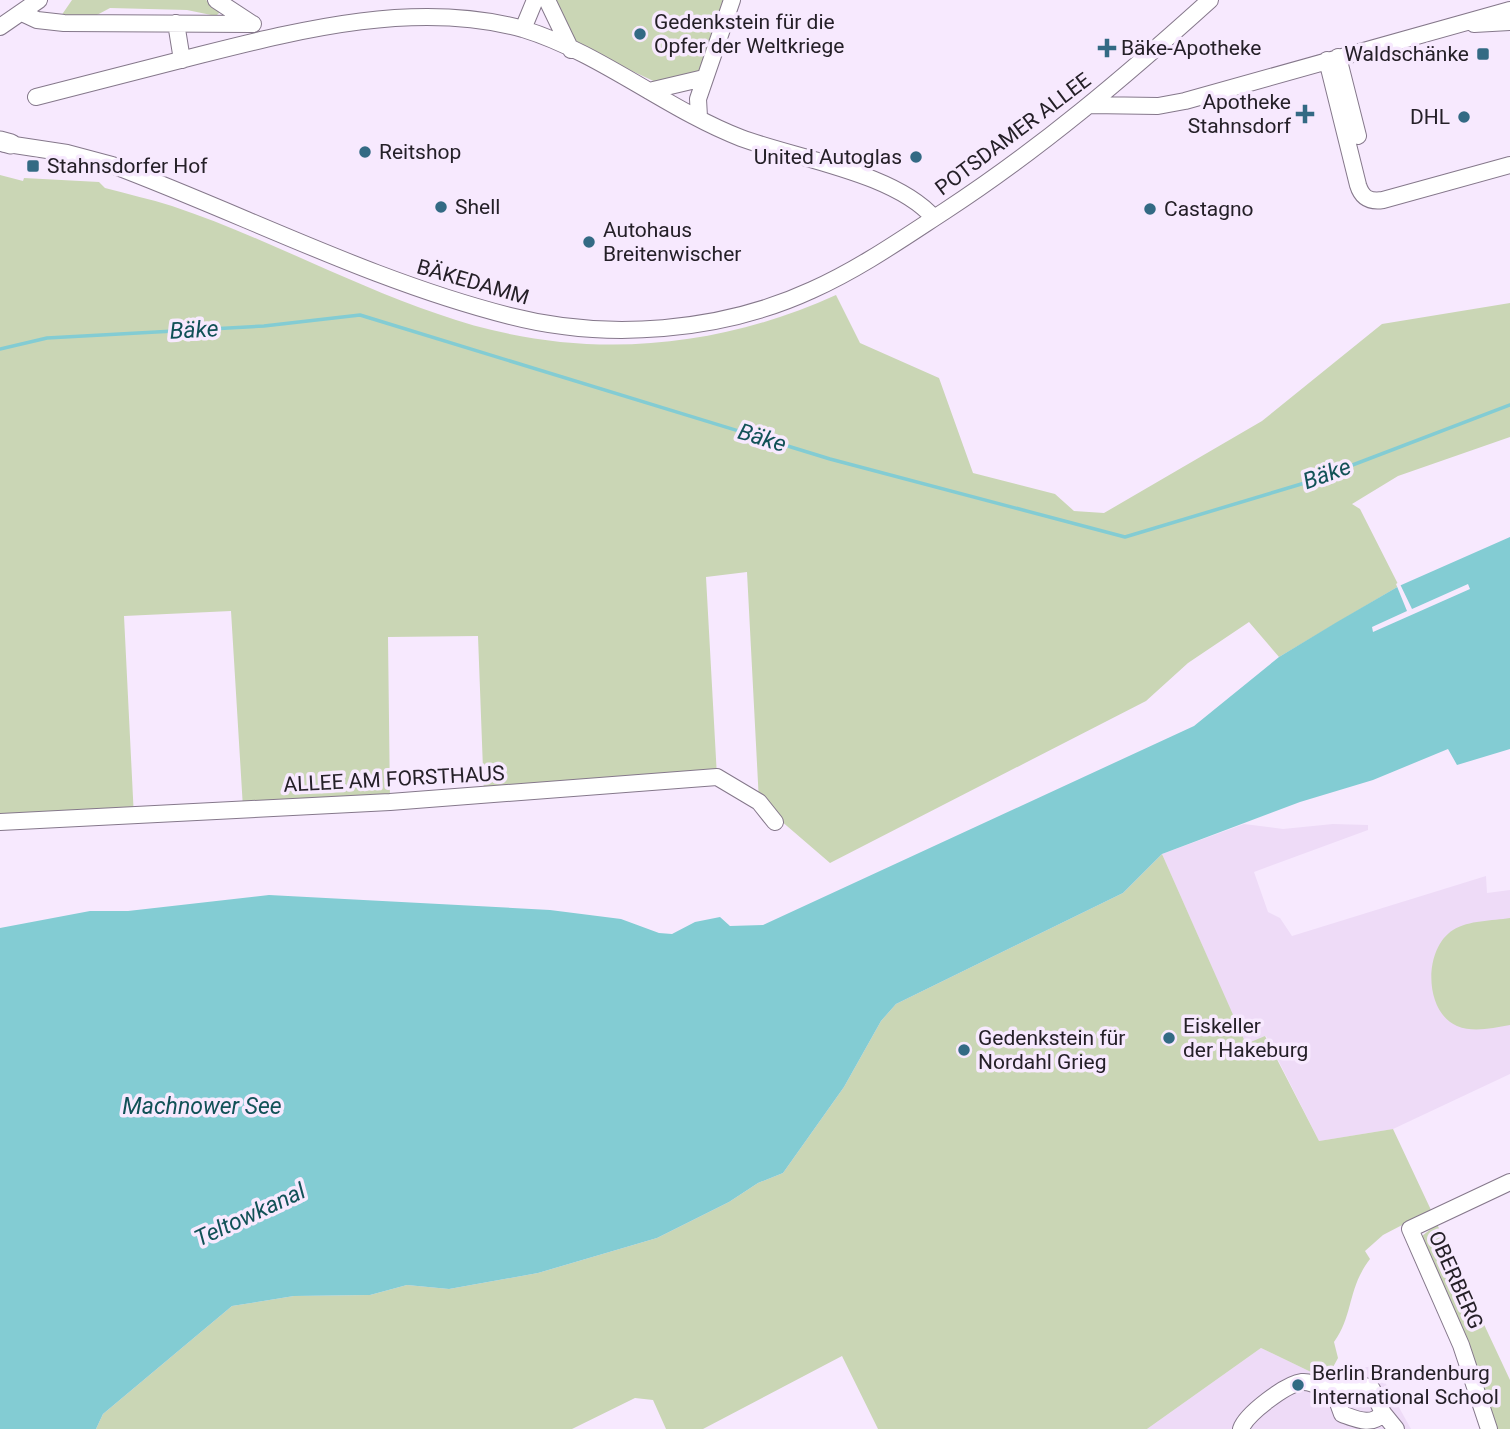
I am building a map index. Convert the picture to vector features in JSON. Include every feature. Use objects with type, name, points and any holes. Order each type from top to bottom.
[{"type":"street","points":[[0,27],[39,0]]},
{"type":"street","points":[[216,0],[275,36]]},
{"type":"street","points":[[523,29],[535,0]]},
{"type":"street","points":[[547,0],[571,50]]},
{"type":"street","points":[[699,117],[698,99],[732,0]]},
{"type":"street","name":"POTSDAMER ALLEE","points":[[934,218],[987,183],[1090,106],[1210,0]]},
{"type":"street","points":[[1090,106],[1158,106],[1185,101],[1510,10]]},
{"type":"street","points":[[22,13],[37,20],[64,23],[253,24]]},
{"type":"street","points":[[36,97],[275,36],[346,22],[428,15],[472,19],[523,29],[571,50],[741,138],[896,187],[920,203],[934,218]]},
{"type":"street","points":[[1465,24],[1510,22]]},
{"type":"street","points":[[176,23],[182,60]]},
{"type":"street","points":[[1333,59],[1358,136]]},
{"type":"street","points":[[1333,59],[1358,185],[1365,198],[1383,200],[1510,165]]},
{"type":"street","points":[[648,92],[704,78]]},
{"type":"street","name":"BÄKEDAMM","points":[[4,143],[67,153],[112,165],[373,273],[425,291],[513,317],[587,329],[685,325],[779,303],[834,280],[934,218]]},
{"type":"street","name":"ALLEE AM FORSTHAUS","points":[[0,822],[390,802],[717,777],[758,802],[775,822]]},
{"type":"street","name":"OBERBERG","points":[[1489,1429],[1461,1345],[1410,1229],[1510,1182]]},
{"type":"street","points":[[1241,1429],[1248,1415],[1301,1382],[1315,1384],[1334,1392],[1342,1414],[1375,1421],[1383,1413]]},
{"type":"street","points":[[1334,1392],[1342,1386],[1359,1383],[1372,1389],[1383,1413],[1396,1429]]},
{"type":"shaded area","points":[[72,0],[206,0],[222,10],[216,16],[187,10],[110,8],[95,16],[61,16]]},
{"type":"shaded area","points":[[556,0],[726,0],[700,70],[693,76],[660,84],[578,46]]},
{"type":"shaded area","points":[[0,175],[23,181],[24,178],[99,182],[105,188],[164,203],[206,218],[404,302],[488,329],[538,339],[588,344],[638,344],[689,339],[738,329],[788,314],[836,295],[860,343],[939,378],[973,473],[1055,494],[1074,511],[1104,513],[1262,421],[1382,324],[1510,303],[1510,437],[1398,476],[1352,504],[1360,509],[1399,586],[1279,657],[1249,622],[1188,663],[1146,701],[830,863],[759,802],[747,572],[706,577],[717,777],[484,796],[478,636],[388,637],[390,802],[243,808],[231,611],[124,616],[134,818],[0,822]]},
{"type":"shaded area","points":[[1244,824],[1283,829],[1333,824],[1368,825],[1368,830],[1254,872],[1268,912],[1280,918],[1292,936],[1486,876],[1487,893],[1510,890],[1510,1074],[1393,1129],[1319,1141],[1266,1036],[1246,1045],[1162,854]]},
{"type":"shaded area","points":[[1162,854],[1246,1044],[1265,1036],[1319,1141],[1393,1129],[1431,1210],[1383,1235],[1365,1251],[1370,1259],[1357,1281],[1345,1321],[1334,1342],[1338,1358],[1332,1369],[1313,1373],[1261,1348],[1147,1429],[878,1429],[842,1356],[703,1429],[666,1429],[653,1400],[635,1398],[572,1429],[96,1429],[103,1414],[232,1306],[294,1296],[370,1295],[407,1285],[449,1289],[538,1273],[657,1238],[729,1202],[758,1183],[783,1173],[844,1087],[881,1021],[896,1004],[1123,893]]},
{"type":"shaded area","points":[[1510,918],[1510,1025],[1476,1030],[1457,1026],[1446,1019],[1433,994],[1432,965],[1436,951],[1443,939],[1459,927]]},
{"type":"shaded area","points":[[1437,1224],[1510,1380],[1510,1429],[1497,1429],[1471,1348],[1422,1236]]},
{"type":"shaded area","name":"Berlin Brandenburg International School","points":[[1261,1348],[1313,1373],[1376,1366],[1411,1429],[1147,1429]]},
{"type":"water","name":"Machnower See","points":[[1510,537],[1510,749],[1457,765],[1448,749],[1373,780],[1300,802],[1162,854],[1123,893],[896,1004],[881,1021],[844,1087],[783,1173],[758,1183],[729,1202],[657,1238],[538,1273],[449,1289],[407,1285],[370,1295],[294,1296],[232,1306],[103,1414],[96,1429],[0,1429],[0,928],[90,911],[128,911],[269,895],[550,910],[621,919],[659,933],[672,934],[695,922],[720,917],[730,926],[763,925],[1194,726],[1279,657],[1337,622],[1399,586]]},
{"type":"pier","points":[[1399,582],[1412,609],[1468,584],[1470,589],[1373,632],[1372,627],[1407,611],[1396,584]]},
{"type":"waterway","name":"Bäke","points":[[0,349],[47,338],[264,326],[360,315],[830,459],[1125,537],[1308,482],[1510,405]]},
{"type":"place","name":"Gedenkstein für die Opfer der Weltkriege","points":[[640,34]]},
{"type":"place","name":"Bäke-Apotheke","points":[[1107,48]]},
{"type":"place","name":"Waldschänke","points":[[1483,54]]},
{"type":"place","name":"Apotheke Stahnsdorf","points":[[1305,114]]},
{"type":"place","name":"DHL","points":[[1464,117]]},
{"type":"place","name":"Reitshop","points":[[365,152]]},
{"type":"place","name":"United Autoglas","points":[[916,157]]},
{"type":"place","name":"Stahnsdorfer Hof","points":[[33,166]]},
{"type":"place","name":"Shell","points":[[441,207]]},
{"type":"place","name":"Castagno","points":[[1150,209]]},
{"type":"place","name":"Autohaus Breitenwischer","points":[[589,242]]},
{"type":"place","name":"Eiskeller der Hakeburg","points":[[1169,1038]]},
{"type":"place","name":"Gedenkstein für Nordahl Grieg","points":[[964,1050]]},
{"type":"place","name":"Berlin Brandenburg International School","points":[[1298,1385]]},
{"type":"water label","name":"Teltowkanal","points":[[250,1215]]}]
